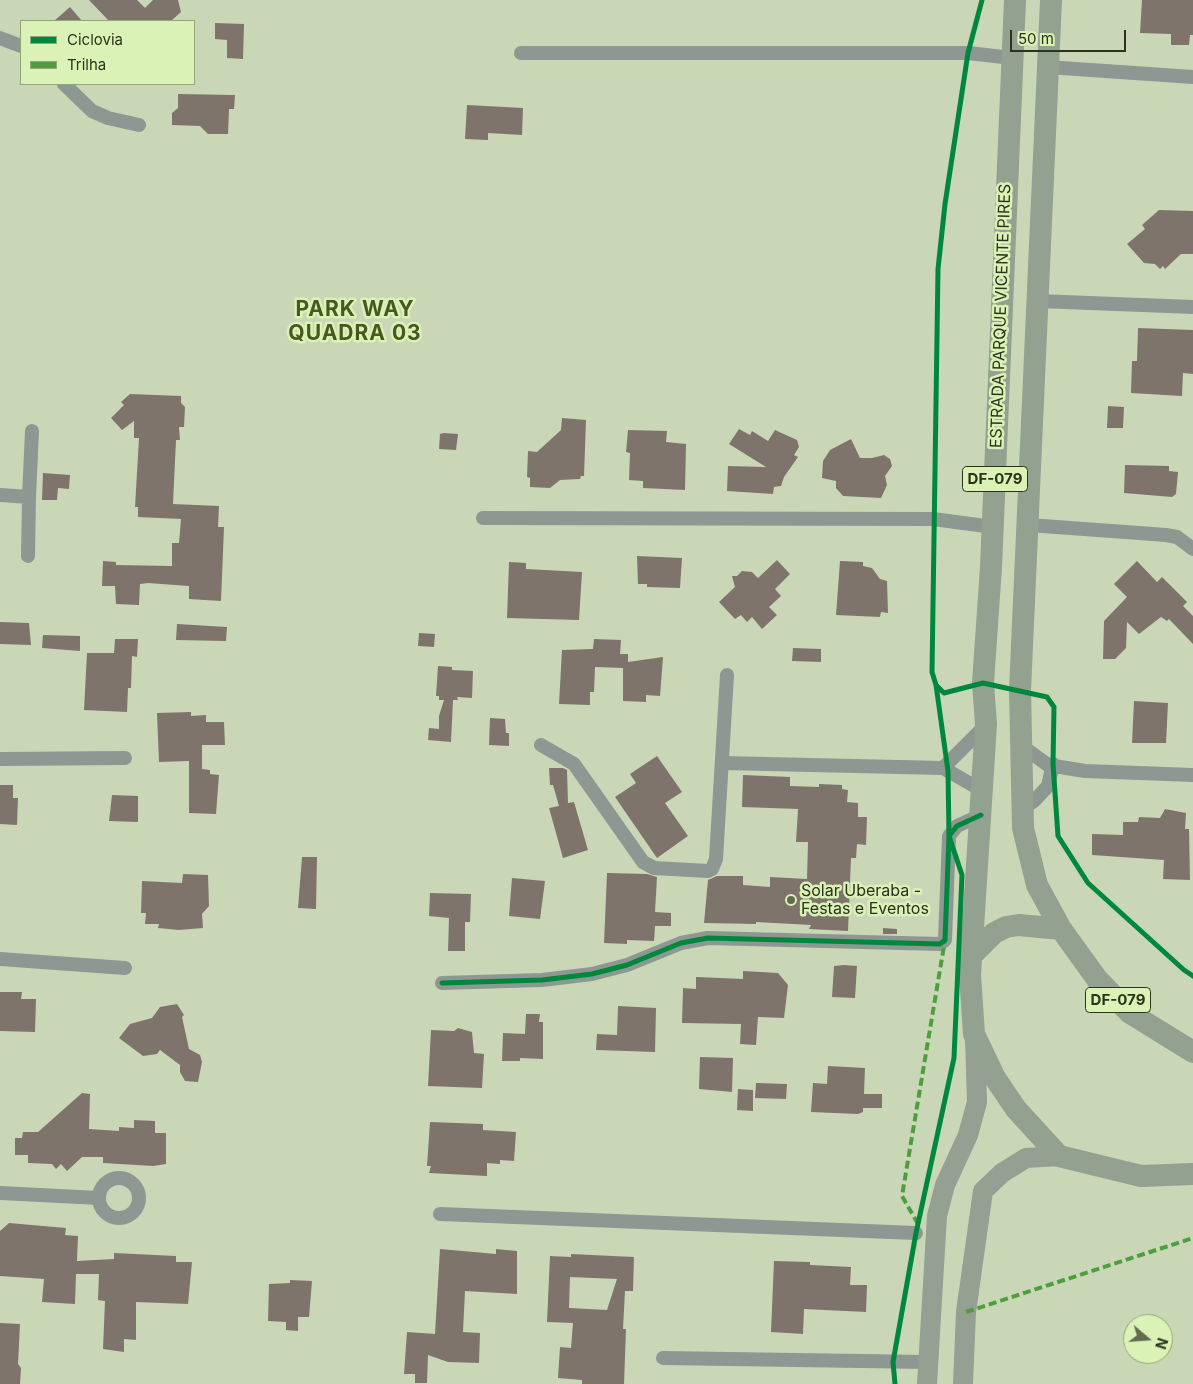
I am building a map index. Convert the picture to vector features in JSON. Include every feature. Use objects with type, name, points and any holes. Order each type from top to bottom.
[{"type":"main road","name":"ESTRADA PARQUE VICENTE PIRES","points":[[1015,0],[992,527],[983,683],[986,724],[971,956],[971,995],[974,1034],[995,1078],[1016,1109],[1059,1156]]},
{"type":"main road","name":"DF-079","points":[[1051,0],[1029,525],[1020,690],[1023,747],[1023,828],[1037,885],[1061,929],[1097,979],[1130,1013],[1193,1052]]},
{"type":"main road","points":[[971,956],[994,933],[1006,927],[1019,925],[1061,929]]},
{"type":"main road","points":[[927,1384],[936,1221],[945,1185],[968,1135],[977,1102],[974,1034]]},
{"type":"main road","points":[[963,1384],[966,1312],[983,1191],[1002,1173],[1026,1158],[1059,1156],[1140,1176],[1193,1174]]},
{"type":"street","points":[[0,38],[20,46]]},
{"type":"street","points":[[521,53],[968,53],[1012,58]]},
{"type":"street","points":[[1048,67],[1193,77]]},
{"type":"street","points":[[65,85],[92,111],[108,118],[139,125]]},
{"type":"street","points":[[1038,301],[1193,307]]},
{"type":"street","points":[[28,556],[32,431]]},
{"type":"street","points":[[0,495],[29,496]]},
{"type":"street","points":[[483,518],[933,519],[992,527]]},
{"type":"street","points":[[1029,525],[1166,535],[1177,537],[1193,549]]},
{"type":"street","points":[[541,745],[574,764],[644,862],[654,868],[708,870],[712,868],[716,859],[727,675]]},
{"type":"street","points":[[943,768],[986,724]]},
{"type":"street","points":[[1023,747],[1048,765],[1053,764],[1085,771],[1193,775]]},
{"type":"street","points":[[0,759],[126,758]]},
{"type":"street","points":[[722,763],[943,768],[983,791]]},
{"type":"street","points":[[1022,809],[1034,801],[1048,786],[1053,764]]},
{"type":"street","points":[[442,983],[542,980],[592,974],[628,965],[681,943],[708,938],[940,944],[945,940],[949,836],[957,826],[981,815]]},
{"type":"street","points":[[0,959],[125,968]]},
{"type":"street","points":[[0,1193],[99,1198]]},
{"type":"street","points":[[440,1214],[916,1233],[936,1221]]},
{"type":"street","points":[[916,1233],[935,1249]]},
{"type":"street","points":[[663,1358],[928,1362]]},
{"type":"building","points":[[89,0],[137,0],[145,8],[153,0],[178,0],[181,12],[172,20],[108,20]]},
{"type":"building","points":[[1142,0],[1193,0],[1193,35],[1190,35],[1189,45],[1171,45],[1171,34],[1140,33]]},
{"type":"building","points":[[70,7],[81,20],[55,20]]},
{"type":"building","points":[[215,23],[244,24],[243,59],[227,58],[227,40],[215,39]]},
{"type":"building","points":[[178,94],[235,95],[234,109],[229,109],[228,134],[208,134],[200,126],[172,125],[172,113],[178,108]]},
{"type":"building","points":[[467,105],[523,108],[522,135],[488,133],[488,140],[465,139]]},
{"type":"building","points":[[1159,210],[1193,211],[1193,254],[1181,254],[1165,269],[1163,266],[1160,269],[1155,264],[1144,263],[1127,244],[1145,229],[1142,225]]},
{"type":"building","points":[[1138,328],[1193,330],[1193,374],[1183,373],[1182,396],[1131,393],[1132,361],[1137,361]]},
{"type":"building","points":[[130,394],[181,396],[181,403],[185,407],[184,427],[179,427],[180,440],[176,440],[173,504],[219,506],[218,527],[224,527],[221,601],[189,599],[189,586],[148,583],[140,584],[139,605],[116,604],[115,586],[102,586],[103,561],[116,562],[116,565],[172,566],[172,543],[179,543],[181,519],[138,517],[138,507],[135,507],[139,438],[134,438],[134,421],[122,430],[111,418],[124,405],[121,402]]},
{"type":"building","points":[[1108,406],[1124,407],[1123,428],[1107,428]]},
{"type":"building","points":[[562,418],[586,420],[584,476],[581,476],[580,479],[560,480],[550,488],[530,487],[530,478],[527,477],[528,451],[537,452],[561,430]]},
{"type":"building","points":[[739,429],[750,435],[752,431],[768,441],[775,430],[797,440],[799,447],[794,455],[798,457],[784,477],[781,486],[774,487],[773,494],[727,491],[728,466],[766,467],[729,444]]},
{"type":"building","points":[[628,430],[667,431],[666,442],[686,444],[685,490],[643,488],[643,481],[629,480],[630,453],[626,452]]},
{"type":"building","points":[[440,434],[458,434],[456,450],[439,449]]},
{"type":"building","points":[[851,439],[860,458],[884,455],[890,459],[892,466],[885,476],[887,485],[881,498],[843,496],[836,488],[836,481],[822,478],[823,461],[830,450]]},
{"type":"building","points":[[1125,465],[1169,466],[1169,471],[1178,472],[1176,494],[1172,497],[1124,493]]},
{"type":"building","points":[[43,473],[70,475],[69,489],[58,488],[57,500],[42,500]]},
{"type":"building","points":[[637,556],[682,558],[680,588],[647,587],[647,584],[638,584]]},
{"type":"building","points":[[777,560],[790,574],[775,589],[781,596],[769,607],[777,615],[762,629],[752,617],[747,622],[741,615],[735,619],[719,602],[735,587],[732,576],[737,576],[742,571],[752,572],[758,578]]},
{"type":"building","points":[[840,561],[863,562],[863,566],[872,568],[880,579],[887,581],[888,613],[881,612],[880,617],[836,615]]},
{"type":"building","points":[[1137,561],[1157,582],[1162,577],[1187,602],[1183,606],[1193,616],[1193,644],[1169,619],[1167,621],[1161,617],[1139,634],[1127,622],[1126,648],[1115,659],[1103,659],[1104,621],[1127,597],[1114,584]]},
{"type":"building","points":[[509,562],[526,563],[526,569],[582,572],[579,620],[507,618]]},
{"type":"building","points":[[0,622],[29,623],[31,645],[0,644]]},
{"type":"building","points":[[177,624],[227,627],[226,641],[176,640]]},
{"type":"building","points":[[419,633],[435,634],[434,647],[418,646]]},
{"type":"building","points":[[43,635],[80,636],[80,651],[42,648]]},
{"type":"building","points":[[115,639],[138,639],[137,657],[132,656],[131,688],[128,688],[127,712],[84,710],[87,653],[114,653]]},
{"type":"building","points":[[594,639],[621,640],[620,654],[628,654],[628,662],[663,657],[660,696],[646,695],[646,702],[623,701],[623,668],[595,667],[594,692],[590,692],[590,705],[559,704],[562,650],[593,649]]},
{"type":"building","points":[[793,648],[821,649],[821,662],[792,661]]},
{"type":"building","points":[[438,666],[452,667],[452,670],[473,671],[472,698],[457,697],[458,700],[453,700],[451,742],[428,740],[429,728],[439,729],[439,716],[444,700],[439,700],[439,696],[436,696]]},
{"type":"building","points":[[1134,701],[1168,703],[1166,743],[1132,743]]},
{"type":"building","points":[[191,712],[191,716],[206,715],[206,722],[224,722],[225,745],[202,745],[202,769],[210,770],[210,774],[219,775],[216,814],[189,813],[189,761],[159,762],[157,713]]},
{"type":"building","points":[[490,718],[505,719],[506,733],[509,733],[509,746],[489,745]]},
{"type":"building","points":[[657,756],[682,792],[665,803],[688,836],[657,858],[615,797],[636,783],[630,774]]},
{"type":"building","points":[[549,768],[563,768],[567,770],[568,803],[574,802],[588,850],[563,858],[549,808],[559,806],[553,785],[550,785]]},
{"type":"building","points":[[743,775],[790,777],[790,786],[819,787],[819,784],[842,785],[842,789],[848,790],[847,802],[858,803],[858,817],[867,817],[866,845],[857,844],[856,858],[851,858],[848,931],[809,929],[811,925],[756,922],[756,924],[704,923],[708,880],[717,876],[743,876],[743,885],[770,887],[770,877],[807,879],[808,842],[796,842],[798,809],[742,807]]},
{"type":"building","points":[[0,785],[13,785],[13,798],[18,798],[17,825],[0,824]]},
{"type":"building","points":[[112,795],[138,796],[138,822],[109,821]]},
{"type":"building","points":[[1165,809],[1186,813],[1185,829],[1189,829],[1190,880],[1163,879],[1164,860],[1092,855],[1092,834],[1123,835],[1123,822],[1138,822],[1139,817],[1160,818]]},
{"type":"building","points":[[302,857],[317,857],[316,909],[298,908]]},
{"type":"building","points":[[607,873],[647,874],[657,877],[655,912],[671,913],[671,926],[655,926],[654,941],[627,940],[627,944],[604,943]]},
{"type":"building","points":[[183,874],[208,875],[209,906],[202,914],[203,928],[179,930],[158,928],[159,924],[145,924],[146,913],[141,913],[142,881],[182,883]]},
{"type":"building","points":[[512,878],[545,881],[540,919],[509,916]]},
{"type":"building","points":[[430,893],[471,894],[470,922],[465,922],[465,951],[448,951],[449,918],[429,916]]},
{"type":"building","points":[[883,928],[897,929],[897,934],[883,934]]},
{"type":"building","points":[[834,966],[857,966],[855,998],[832,997]]},
{"type":"building","points":[[743,971],[778,973],[788,985],[784,1018],[758,1017],[756,1045],[740,1044],[741,1024],[682,1023],[683,988],[696,989],[696,977],[743,979]]},
{"type":"building","points":[[0,992],[22,992],[21,999],[36,999],[35,1032],[0,1031]]},
{"type":"building","points":[[177,1004],[184,1015],[182,1017],[189,1049],[200,1055],[202,1062],[198,1082],[185,1081],[180,1072],[180,1065],[160,1050],[157,1054],[143,1056],[119,1038],[130,1024],[152,1018],[160,1007]]},
{"type":"building","points":[[618,1006],[656,1008],[655,1052],[596,1050],[597,1034],[617,1035]]},
{"type":"building","points":[[526,1014],[540,1014],[539,1022],[543,1022],[543,1059],[520,1058],[520,1061],[502,1061],[503,1033],[525,1034]]},
{"type":"building","points":[[458,1028],[472,1032],[474,1053],[484,1054],[482,1088],[428,1086],[431,1030],[454,1031]]},
{"type":"building","points":[[700,1057],[733,1058],[732,1092],[699,1089]]},
{"type":"building","points":[[828,1066],[865,1068],[864,1094],[882,1094],[882,1108],[863,1108],[863,1112],[858,1114],[811,1112],[813,1083],[827,1084]]},
{"type":"building","points":[[756,1083],[787,1084],[786,1099],[755,1098]]},
{"type":"building","points":[[738,1089],[753,1090],[753,1111],[737,1110]]},
{"type":"building","points":[[82,1093],[90,1094],[89,1129],[119,1131],[119,1127],[134,1128],[134,1120],[155,1121],[155,1133],[166,1133],[166,1164],[153,1166],[103,1163],[103,1157],[82,1157],[67,1171],[61,1164],[56,1169],[52,1164],[28,1163],[28,1155],[15,1155],[15,1138],[22,1138],[23,1132],[38,1132]]},
{"type":"building","points":[[430,1122],[483,1124],[483,1130],[516,1132],[514,1161],[500,1160],[500,1164],[487,1163],[487,1176],[429,1173],[431,1166],[427,1166]]},
{"type":"building","points":[[9,1223],[66,1228],[65,1235],[78,1236],[77,1261],[114,1259],[114,1253],[176,1256],[176,1262],[192,1262],[188,1304],[136,1302],[136,1340],[124,1339],[124,1352],[103,1349],[105,1301],[98,1300],[99,1274],[76,1274],[75,1304],[42,1302],[44,1279],[0,1276],[0,1231]]},
{"type":"building","points":[[440,1249],[496,1254],[496,1249],[517,1251],[517,1294],[465,1291],[463,1332],[480,1333],[479,1363],[448,1362],[428,1355],[427,1383],[415,1383],[415,1374],[404,1374],[407,1332],[435,1334]]},
{"type":"building","points":[[571,1254],[634,1257],[633,1291],[625,1291],[623,1329],[626,1329],[624,1384],[582,1384],[582,1380],[558,1378],[560,1347],[571,1348],[573,1323],[547,1322],[550,1256],[571,1257]],"holes":[[[570,1277],[617,1279],[607,1310],[569,1308]]]},
{"type":"building","points":[[774,1261],[810,1262],[810,1265],[851,1267],[850,1285],[867,1285],[866,1312],[804,1309],[803,1334],[771,1332]]},
{"type":"building","points":[[290,1280],[312,1281],[309,1317],[298,1317],[298,1331],[286,1330],[286,1322],[268,1321],[269,1284],[290,1283]]},
{"type":"building","points":[[0,1323],[20,1324],[18,1364],[21,1368],[20,1384],[0,1384]]},
{"type":"marked path","points":[[918,1224],[902,1196],[945,940]]},
{"type":"marked path","points":[[966,1312],[1193,1238]]},
{"type":"cycle path","points":[[982,0],[968,53],[945,204],[938,269],[932,672],[936,685],[944,693],[983,683],[1047,697],[1054,707],[1053,764],[1058,836],[1088,883],[1193,976]]},
{"type":"cycle path","points":[[895,1384],[893,1362],[916,1233],[954,1058],[962,875],[949,836],[948,771],[936,685]]},
{"type":"cycle path","points":[[442,983],[542,980],[592,974],[627,965],[681,943],[708,938],[940,944],[945,940],[949,836],[957,826],[981,815]]},
{"type":"place","name":"Solar Uberaba - Festas e Eventos","points":[[791,900]]},
{"type":"district","name":"PARK WAY QUADRA 03","points":[[355,322]]}]
